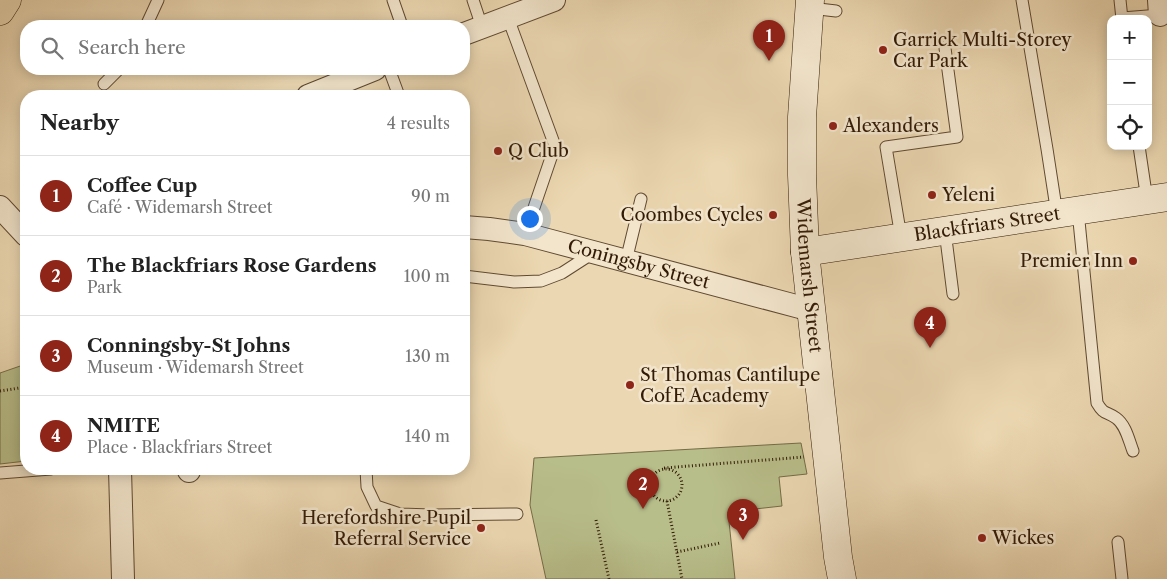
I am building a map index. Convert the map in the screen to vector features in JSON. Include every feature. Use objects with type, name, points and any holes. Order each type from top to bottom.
[{"type":"main road","points":[[0,11],[7,0]]},
{"type":"main road","name":"Widemarsh Street","points":[[819,6],[802,117],[805,252],[838,557],[842,579]]},
{"type":"main road","name":"Blackfriars Street","points":[[805,252],[1157,199]]},
{"type":"street","points":[[473,31],[554,0]]},
{"type":"street","points":[[323,90],[360,75]]},
{"type":"street","points":[[0,208],[20,229]]},
{"type":"street","name":"Coningsby Street","points":[[470,227],[525,234],[811,310]]},
{"type":"street","points":[[120,475],[123,579]]},
{"type":"lane","points":[[149,20],[158,0]]},
{"type":"lane","points":[[393,0],[400,20]]},
{"type":"lane","points":[[473,0],[473,31]]},
{"type":"lane","points":[[1022,0],[1046,140],[1067,212],[1097,403],[1102,411],[1118,419],[1124,427],[1134,451]]},
{"type":"lane","points":[[1120,0],[1122,15]]},
{"type":"lane","points":[[1135,15],[1160,7]]},
{"type":"lane","points":[[508,18],[555,146],[525,234]]},
{"type":"lane","points":[[902,238],[886,147],[957,137],[945,48]]},
{"type":"lane","points":[[104,84],[113,75]]},
{"type":"lane","points":[[391,75],[398,90]]},
{"type":"lane","points":[[1140,150],[1157,199]]},
{"type":"lane","points":[[626,261],[641,199]]},
{"type":"lane","points":[[945,231],[953,294]]},
{"type":"lane","points":[[470,277],[514,282],[541,281],[562,272],[595,252]]},
{"type":"lane","points":[[0,473],[20,471]]},
{"type":"lane","points":[[366,475],[366,487],[376,506],[400,514],[432,516],[517,514]]},
{"type":"lane","points":[[1118,542],[1122,579]]},
{"type":"path","points":[[0,391],[20,388]]},
{"type":"path","points":[[664,468],[674,471],[681,478],[682,489],[676,498],[667,501],[657,499],[650,491],[650,481],[655,472],[664,468],[827,455]]},
{"type":"path","points":[[667,501],[682,579]]},
{"type":"path","points":[[596,520],[609,579]]},
{"type":"path","points":[[677,552],[720,543]]},
{"type":"green space","points":[[20,366],[20,462],[0,464],[0,373]]},
{"type":"green space","points":[[801,443],[807,474],[779,477],[782,506],[728,512],[735,579],[546,579],[530,505],[534,458]]},
{"type":"place","name":"Garrick Multi-Storey Car Park","points":[[883,50]]},
{"type":"place","name":"Coffee Cup","points":[[769,61]]},
{"type":"place","name":"Alexanders","points":[[833,126]]},
{"type":"place","name":"Q Club","points":[[498,151]]},
{"type":"place","name":"Yeleni","points":[[932,195]]},
{"type":"place","name":"Coombes Cycles","points":[[773,215]]},
{"type":"place","name":"Premier Inn","points":[[1133,261]]},
{"type":"place","name":"NMITE","points":[[930,348]]},
{"type":"place","name":"St Thomas Cantilupe CofE Academy","points":[[630,385]]},
{"type":"place","name":"The Blackfriars Rose Gardens","points":[[643,509]]},
{"type":"place","name":"Herefordshire Pupil Referral Service","points":[[481,528]]},
{"type":"place","name":"Wickes","points":[[982,538]]},
{"type":"place","name":"Conningsby-St Johns","points":[[743,540]]}]
